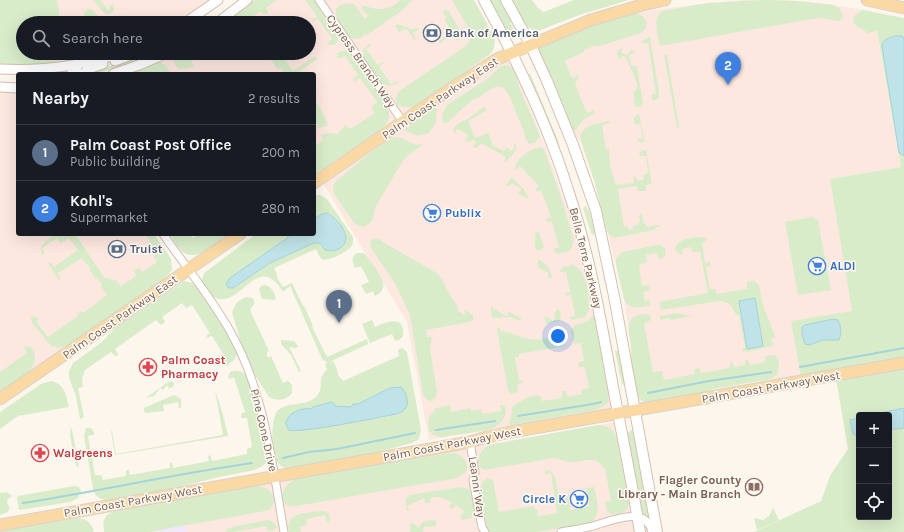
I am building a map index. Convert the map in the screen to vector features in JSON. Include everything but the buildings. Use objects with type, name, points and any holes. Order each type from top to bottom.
[{"type":"main road","name":"Belle Terre Parkway","points":[[484,0],[512,52],[548,133],[575,212],[596,295],[640,532]]},
{"type":"main road","name":"Belle Terre Parkway","points":[[506,0],[530,44],[565,125],[596,211],[636,410],[657,532]]},
{"type":"main road","name":"Palm Coast Parkway East","points":[[316,182],[497,58],[591,20],[665,0]]},
{"type":"main road","points":[[866,0],[904,8]]},
{"type":"main road","name":"Palm Coast Parkway East","points":[[0,399],[237,236]]},
{"type":"main road","name":"Palm Coast Parkway West","points":[[0,525],[470,442],[487,437],[904,363]]},
{"type":"street","points":[[195,16],[218,0]]},
{"type":"street","points":[[226,16],[247,0]]},
{"type":"street","name":"Cypress Branch Way","points":[[319,0],[403,122]]},
{"type":"street","points":[[0,69],[37,69],[78,64],[94,60]]},
{"type":"street","points":[[85,72],[91,68],[115,60]]},
{"type":"street","points":[[119,72],[151,60]]},
{"type":"street","points":[[73,72],[78,64]]},
{"type":"street","points":[[3,87],[16,83]]},
{"type":"street","points":[[3,87],[16,88]]},
{"type":"street","name":"Pine Cone Drive","points":[[164,236],[230,331],[245,362],[261,408],[284,532]]},
{"type":"street","name":"Leanni Way","points":[[470,442],[475,473],[474,480],[482,527],[485,532]]},
{"type":"street","points":[[561,532],[590,527],[609,520],[637,516],[646,520],[651,527],[652,532]]},
{"type":"shaded area","points":[[57,0],[211,0],[187,16],[60,16]]},
{"type":"shaded area","points":[[254,0],[474,0],[494,35],[494,45],[493,51],[489,55],[316,174],[316,72],[133,72],[162,60],[316,60],[316,16],[233,16]]},
{"type":"shaded area","points":[[744,0],[812,2],[873,11],[901,167],[830,179],[852,311],[801,377],[771,379],[713,389],[697,396],[645,402],[640,400],[637,396],[631,369],[631,345],[624,299],[594,180],[580,140],[572,132],[540,46],[632,13]]},
{"type":"shaded area","points":[[509,56],[546,148],[570,218],[592,293],[613,408],[429,440],[407,322],[321,180]]},
{"type":"shaded area","points":[[60,60],[70,60],[55,63]]},
{"type":"shaded area","points":[[0,91],[16,92],[16,236],[155,236],[169,256],[172,265],[170,273],[164,279],[0,392]]},
{"type":"shaded area","points":[[616,422],[635,532],[187,532],[181,499]]},
{"type":"shaded area","points":[[186,525],[187,532],[149,532]]},
{"type":"green space","points":[[0,0],[57,0],[60,16],[16,16],[16,60],[58,60],[36,65],[0,64]]},
{"type":"green space","points":[[93,0],[100,0],[109,11],[111,4],[113,4],[113,12],[105,14]]},
{"type":"green space","points":[[254,0],[277,0],[266,8],[268,14],[263,14],[260,11],[254,16],[233,16]]},
{"type":"green space","points":[[305,0],[314,0],[337,35],[338,40],[335,45],[328,45],[327,43],[332,39],[318,19],[316,20],[317,17]]},
{"type":"green space","points":[[401,0],[413,0],[403,10],[359,39],[352,38],[349,35],[337,18],[336,14],[336,10],[340,5],[354,4],[365,19],[368,16],[362,9],[362,5],[383,9],[396,4]]},
{"type":"green space","points":[[452,0],[474,0],[494,37],[495,44],[493,49],[489,55],[414,107],[402,107],[396,103],[398,92],[467,45],[469,41],[471,36],[470,31]]},
{"type":"green space","points":[[489,0],[502,0],[513,19],[510,22],[514,31],[514,36],[509,38]]},
{"type":"green space","points":[[511,0],[532,0],[538,8],[544,12],[574,0],[629,0],[579,15],[538,31],[533,30],[524,23],[518,15]]},
{"type":"green space","points":[[763,0],[796,1],[833,5],[840,9],[843,16],[839,21],[818,18],[660,46],[656,23],[662,11],[708,3]]},
{"type":"green space","points":[[87,9],[90,9],[98,16],[84,16],[84,13]]},
{"type":"green space","points":[[445,10],[449,11],[462,34],[462,38],[457,41],[452,35],[440,43],[439,41],[452,32],[444,19],[447,18],[442,12]]},
{"type":"green space","points":[[862,10],[904,18],[904,359],[801,377],[791,321],[852,311],[830,179],[901,167],[877,31],[867,33],[856,26],[853,22],[854,16]]},
{"type":"green space","points":[[632,13],[641,15],[647,22],[646,28],[641,33],[597,47],[596,45],[565,61],[571,76],[574,78],[578,74],[579,77],[575,84],[586,111],[589,113],[593,110],[595,113],[584,119],[576,130],[572,132],[538,51],[540,46],[594,24]]},
{"type":"green space","points":[[397,24],[412,29],[418,28],[419,29],[413,33],[416,39],[414,40],[408,30],[404,29],[399,32],[395,26]]},
{"type":"green space","points":[[650,37],[659,93],[659,97],[655,100],[651,97],[652,94],[656,94],[648,43],[641,43]]},
{"type":"green space","points":[[370,43],[371,45],[366,49],[378,65],[383,62],[384,63],[379,67],[391,84],[397,81],[398,83],[389,86],[381,83],[364,58],[363,50]]},
{"type":"green space","points":[[623,47],[621,52],[627,55],[632,49],[635,53],[629,55],[631,66],[637,67],[643,103],[640,107],[635,107],[633,93],[638,86],[626,57],[623,56],[620,60],[617,54],[618,50]]},
{"type":"green space","points":[[341,51],[346,51],[351,54],[386,105],[389,112],[389,119],[386,125],[380,130],[316,174],[316,145],[323,140],[321,135],[327,133],[338,134],[345,125],[350,129],[375,113],[371,107],[377,102],[360,78],[354,82],[353,79],[358,75],[345,56],[338,59],[337,54]]},
{"type":"green space","points":[[667,54],[679,127],[677,128],[664,55]]},
{"type":"green space","points":[[126,60],[138,60],[103,72],[93,72]]},
{"type":"green space","points":[[174,60],[194,60],[191,62],[194,67],[180,69],[174,62]]},
{"type":"green space","points":[[271,60],[285,60],[293,71],[309,60],[316,60],[299,72],[281,72],[283,70],[280,68],[278,70]]},
{"type":"green space","points":[[160,62],[166,66],[170,72],[133,72]]},
{"type":"green space","points":[[506,65],[515,70],[519,87],[540,136],[535,143],[529,144],[526,140],[509,95],[500,87],[490,89],[477,99],[472,100],[447,123],[443,123],[442,115],[447,105],[487,79],[501,66]]},
{"type":"green space","points":[[530,73],[559,143],[556,144],[530,79]]},
{"type":"green space","points":[[316,102],[328,124],[327,126],[317,128],[318,124],[316,124]]},
{"type":"green space","points":[[437,106],[436,123],[429,133],[418,136],[404,130]]},
{"type":"green space","points":[[485,106],[486,111],[468,121],[475,138],[488,133],[492,145],[504,151],[507,147],[510,151],[515,148],[513,144],[515,143],[517,148],[511,157],[504,163],[506,157],[481,143],[477,148],[473,147],[476,142],[474,139],[468,142],[465,141],[468,135],[458,129],[454,134],[453,130],[455,126],[464,120],[465,121]]},
{"type":"green space","points":[[637,114],[639,114],[645,142],[638,142],[638,139],[643,138],[640,124],[636,125],[634,123],[634,118]]},
{"type":"green space","points":[[610,121],[610,123],[602,125],[606,149],[609,149],[610,166],[616,185],[634,183],[633,177],[636,176],[637,181],[644,180],[643,175],[648,173],[646,156],[640,156],[639,153],[646,150],[652,184],[646,185],[646,191],[638,191],[637,186],[618,189],[624,227],[627,226],[629,230],[633,230],[632,227],[638,225],[640,222],[639,215],[642,214],[643,222],[649,228],[650,226],[660,225],[654,230],[614,238],[607,231],[594,180],[580,137],[584,129],[592,125]]},
{"type":"green space","points":[[396,137],[402,138],[416,145],[422,145],[405,158],[401,164],[376,206],[372,221],[365,227],[360,226],[354,223],[334,194],[333,185],[373,150]]},
{"type":"green space","points":[[541,147],[544,149],[560,194],[574,240],[571,250],[564,253],[557,254],[553,249],[559,247],[552,221],[547,222],[546,219],[551,217],[541,190],[537,192],[535,189],[539,186],[520,166],[516,170],[515,168],[521,157]]},
{"type":"green space","points":[[512,178],[524,189],[529,199],[517,193],[522,189],[513,184],[506,186]]},
{"type":"green space","points":[[316,195],[320,195],[327,199],[353,237],[353,244],[340,255],[331,258],[323,260],[319,256],[316,249],[274,268],[277,278],[283,287],[292,283],[327,357],[367,339],[368,344],[327,363],[325,360],[323,361],[290,286],[283,292],[273,280],[264,277],[256,279],[231,297],[222,299],[210,295],[202,280],[204,273],[253,236],[290,236],[278,244],[233,288],[270,263],[314,243],[320,243],[325,250],[333,251],[346,234],[331,215],[327,213],[316,218]]},
{"type":"green space","points":[[586,206],[590,213],[595,234],[592,235],[583,208]]},
{"type":"green space","name":"ALDI","points":[[812,217],[818,220],[831,290],[798,295],[785,222]]},
{"type":"green space","points":[[539,232],[544,247],[539,250],[535,249],[535,233]]},
{"type":"green space","points":[[53,236],[76,236],[104,277],[116,280],[121,286],[136,276],[134,270],[139,268],[142,272],[157,262],[152,254],[156,251],[146,236],[155,236],[171,259],[172,270],[164,279],[68,345],[59,348],[51,346],[32,323],[31,316],[38,318],[37,323],[48,337],[78,316],[78,312],[79,313],[80,311],[83,313],[107,295],[101,287],[102,285],[98,279],[96,279],[82,258],[58,273],[61,279],[59,280],[48,263],[50,262],[54,267],[78,250],[69,238],[61,243],[57,238],[42,248],[45,254],[42,255],[41,248],[42,245]]},
{"type":"green space","points":[[171,236],[192,236],[193,238],[196,236],[226,236],[207,250],[194,255],[189,255],[183,252],[177,246]]},
{"type":"green space","points":[[705,237],[707,241],[702,243],[705,263],[710,262],[711,266],[706,267],[710,289],[715,289],[717,294],[747,289],[747,282],[754,281],[759,285],[763,306],[775,336],[775,338],[771,339],[774,343],[772,346],[747,352],[743,351],[742,349],[745,347],[739,315],[736,315],[734,310],[726,302],[720,301],[661,310],[659,302],[708,293],[700,252],[692,252],[691,247],[682,249],[682,255],[675,250],[678,243],[686,239]],"holes":[[[755,298],[747,349],[739,301]]]},
{"type":"green space","points":[[378,239],[438,274],[457,305],[458,311],[465,315],[465,310],[473,315],[473,320],[469,322],[426,330],[427,337],[432,337],[430,350],[437,391],[436,397],[432,401],[427,400],[423,395],[410,315],[395,283],[371,248],[371,241]]},
{"type":"green space","points":[[657,245],[665,248],[664,257],[659,259],[657,253],[646,255],[647,262],[639,265],[642,286],[648,285],[650,288],[648,291],[643,292],[645,301],[650,300],[650,305],[631,307],[624,299],[616,259],[622,252]]},
{"type":"green space","points":[[357,253],[363,253],[366,255],[381,276],[383,287],[381,292],[375,296],[373,291],[366,294],[361,285],[369,282],[361,266],[355,268],[354,266],[353,258]]},
{"type":"green space","points":[[538,259],[549,268],[552,277],[550,279],[548,278],[548,273],[538,267]]},
{"type":"green space","points":[[573,265],[581,271],[586,282],[589,310],[585,317],[572,320],[569,317],[575,316],[571,295],[566,296],[565,293],[570,292],[566,272],[559,272],[563,267]]},
{"type":"green space","points":[[184,281],[192,283],[196,286],[219,318],[235,346],[237,352],[235,359],[228,365],[223,365],[219,358],[224,355],[212,336],[206,338],[210,333],[192,305],[186,308],[182,303],[162,317],[165,322],[161,325],[156,320],[115,349],[118,354],[117,356],[111,352],[85,370],[82,378],[83,387],[78,388],[84,417],[80,419],[76,396],[69,378],[69,371],[73,363],[102,342],[117,326]]},
{"type":"green space","points":[[265,285],[272,290],[276,298],[275,300],[262,299],[259,289],[261,286]]},
{"type":"green space","points":[[246,297],[254,300],[254,304],[250,310],[269,351],[267,352],[267,356],[269,358],[271,356],[283,383],[288,381],[292,385],[292,393],[287,398],[278,400],[269,397],[255,375],[242,346],[232,312],[237,302]]},
{"type":"green space","points":[[491,307],[506,316],[508,316],[508,311],[521,318],[521,320],[520,321],[511,317],[493,318],[491,316]]},
{"type":"green space","points":[[557,309],[560,311],[561,319],[559,321],[546,324],[544,316],[554,321],[555,312]]},
{"type":"green space","points":[[595,313],[609,390],[608,403],[596,410],[511,425],[509,424],[513,406],[528,397],[540,395],[542,401],[562,398],[562,391],[566,391],[568,397],[582,394],[581,390],[589,388],[585,367],[578,366],[579,362],[584,361],[581,343],[574,344],[571,330],[575,325],[588,321]]},
{"type":"green space","points":[[677,313],[692,316],[671,320],[670,318],[660,320],[660,316]]},
{"type":"green space","points":[[646,314],[650,315],[651,320],[644,323],[653,372],[662,371],[664,380],[695,374],[694,370],[698,368],[700,369],[701,373],[730,368],[730,363],[732,362],[734,367],[745,365],[745,360],[748,359],[750,365],[765,362],[765,356],[771,355],[776,356],[779,361],[778,374],[771,379],[713,389],[697,396],[648,403],[640,400],[634,387],[631,344],[628,328],[632,318]]},
{"type":"green space","points":[[372,320],[375,327],[394,321],[398,322],[403,329],[403,336],[399,340],[395,341],[392,334],[370,343],[362,324]]},
{"type":"green space","points":[[499,326],[501,331],[533,340],[561,337],[560,330],[563,332],[565,346],[519,354],[519,357],[515,357],[519,381],[522,380],[523,383],[517,384],[518,391],[513,394],[508,391],[497,329]]},
{"type":"green space","points":[[281,340],[294,341],[298,346],[296,348],[289,347],[301,371],[299,372],[291,355],[281,344]]},
{"type":"green space","points":[[23,347],[31,347],[35,355],[35,362],[32,368],[27,374],[0,392],[0,372],[27,353]]},
{"type":"green space","points":[[402,348],[407,352],[421,430],[419,439],[412,443],[362,456],[289,468],[283,467],[279,464],[274,452],[272,436],[275,414],[282,408],[308,402],[318,395],[322,377],[327,369],[325,364],[333,361],[338,375],[343,381],[399,356],[398,350]],"holes":[[[401,387],[384,417],[294,431],[292,431],[286,420],[294,412],[301,409],[312,409],[313,407],[332,402],[337,407],[351,407],[390,388]]]},
{"type":"green space","points":[[615,351],[620,351],[625,384],[622,385]]},
{"type":"green space","points":[[904,367],[904,408],[885,412],[856,412],[856,419],[850,420],[853,434],[856,436],[856,520],[892,520],[892,430],[904,428],[904,532],[754,532],[821,501],[831,474],[848,449],[836,379]]},
{"type":"green space","points":[[239,371],[245,374],[252,389],[267,452],[267,459],[264,465],[255,470],[167,490],[110,500],[104,500],[97,496],[93,489],[84,435],[86,428],[91,428],[94,432],[94,435],[88,436],[91,454],[97,453],[98,455],[92,458],[95,475],[101,475],[103,480],[126,476],[126,470],[129,470],[130,475],[170,468],[170,463],[172,463],[173,468],[209,461],[208,456],[210,455],[212,461],[247,454],[247,449],[252,447],[247,418],[241,418],[241,414],[245,412],[234,377],[230,379],[228,377],[230,372]]},
{"type":"green space","points":[[51,381],[56,382],[62,387],[66,394],[69,407],[18,416],[0,429],[0,412],[41,384]]},
{"type":"green space","points":[[172,381],[174,383],[173,387],[168,389],[169,387],[167,385],[163,390],[160,388],[154,396],[146,398],[168,382]]},
{"type":"green space","points":[[215,390],[228,436],[115,455],[111,431],[116,454],[223,435]]},
{"type":"green space","points":[[174,395],[181,399],[181,408],[179,408],[178,402],[163,405],[164,411],[144,412],[144,408]]},
{"type":"green space","points":[[450,405],[451,412],[471,408],[471,411],[481,409],[482,414],[501,411],[500,405],[504,405],[506,412],[504,419],[491,429],[441,437],[434,435],[431,433],[428,425],[429,417],[436,408]]},
{"type":"green space","points":[[598,425],[610,428],[617,439],[629,505],[622,513],[610,514],[607,511],[605,502],[611,501],[605,468],[603,468],[596,461],[587,460],[568,462],[553,458],[485,470],[479,465],[478,461],[480,454],[489,445]]},
{"type":"green space","points":[[71,428],[79,468],[76,465],[70,435]]},
{"type":"green space","points":[[631,430],[635,432],[651,520],[641,512],[627,434]]},
{"type":"green space","points":[[452,453],[462,456],[467,465],[466,472],[457,478],[296,506],[289,506],[282,500],[285,488],[295,479],[413,458]]},
{"type":"green space","points":[[545,470],[551,471],[555,477],[559,497],[568,496],[570,510],[590,506],[586,488],[594,487],[598,511],[594,520],[590,523],[536,532],[490,532],[487,528],[480,489],[482,482],[488,478],[493,480],[499,512],[534,506],[535,509],[537,509],[538,516],[557,513],[551,473],[545,474]]},
{"type":"green space","points":[[74,486],[79,487],[81,491],[78,498],[70,502],[19,510],[18,496]]},
{"type":"green space","points":[[258,486],[271,492],[274,501],[269,510],[149,532],[104,532],[103,523],[105,518],[115,511]]},
{"type":"green space","points":[[461,487],[469,489],[473,497],[475,515],[471,518],[462,520],[460,515],[465,512],[456,505],[453,509],[449,507],[452,502],[439,497],[431,497],[430,503],[425,503],[424,498],[407,506],[409,511],[406,510],[406,499],[410,495]]},
{"type":"green space","points":[[7,492],[12,496],[7,500],[8,506],[10,507],[8,512],[0,515],[0,493]]},
{"type":"green space","points":[[773,508],[779,520],[757,530],[754,518],[763,520],[769,516]]},
{"type":"green space","points":[[323,511],[329,513],[330,521],[327,522],[325,515],[306,519],[307,525],[300,527],[301,532],[289,532],[289,525],[294,517],[299,514]]},
{"type":"green space","points":[[78,518],[89,522],[94,532],[0,532],[0,531]]},
{"type":"green space","points":[[268,520],[273,522],[278,527],[274,530],[268,531],[266,526],[226,532],[227,529],[232,527]]},
{"type":"green space","points":[[431,520],[437,521],[436,526],[424,527],[423,532],[410,532],[410,523],[413,523],[418,528],[423,522]]},
{"type":"water","points":[[895,36],[902,36],[904,38],[904,156],[899,153],[882,46],[885,40]]},
{"type":"water","points":[[327,213],[332,216],[341,226],[346,237],[345,243],[341,247],[334,251],[325,250],[320,243],[314,243],[270,263],[233,288],[229,288],[227,286],[226,284],[230,278],[290,236],[316,236],[316,218]]},
{"type":"water","points":[[755,298],[763,346],[747,349],[739,301]]},
{"type":"water","points":[[833,319],[838,320],[840,325],[841,332],[839,340],[822,340],[810,345],[805,344],[802,335],[802,327]]},
{"type":"water","points":[[401,387],[406,394],[407,404],[404,410],[396,414],[340,425],[296,431],[289,430],[286,424],[289,417],[299,410],[312,409],[313,407],[332,402],[337,407],[351,407],[353,404],[358,404],[390,388]]},
{"type":"water","points":[[904,408],[904,428],[892,430],[892,412],[885,412]]},
{"type":"water","points":[[856,419],[856,436],[853,434],[850,420]]},
{"type":"waterway","points":[[800,367],[904,348]]},
{"type":"waterway","points":[[648,393],[709,381],[771,372]]},
{"type":"waterway","points":[[518,416],[601,402]]},
{"type":"waterway","points":[[436,430],[495,421]]},
{"type":"waterway","points":[[283,458],[309,452],[337,449],[415,433]]},
{"type":"waterway","points":[[23,503],[252,463]]},
{"type":"place","name":"Bank of America","points":[[432,33]]},
{"type":"place","name":"Kohl's","points":[[728,85]]},
{"type":"place","name":"Publix","points":[[432,213]]},
{"type":"place","name":"Truist","points":[[117,249]]},
{"type":"place","name":"ALDI","points":[[817,266]]},
{"type":"place","name":"Palm Coast Post Office","points":[[339,323]]},
{"type":"place","name":"Palm Coast Pharmacy","points":[[148,367]]},
{"type":"place","name":"Walgreens","points":[[40,453]]},
{"type":"place","name":"Flagler County Library - Main Branch","points":[[754,487]]},
{"type":"place","name":"Circle K","points":[[579,499]]}]
